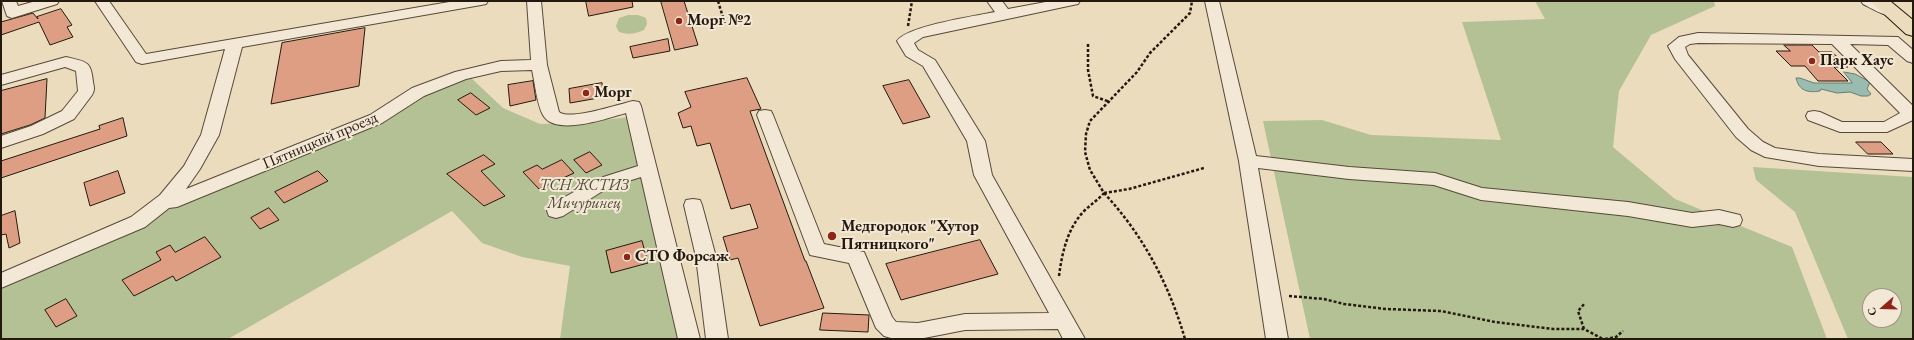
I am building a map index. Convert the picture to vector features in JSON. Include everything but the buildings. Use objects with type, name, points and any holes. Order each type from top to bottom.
[{"type":"main road","points":[[1890,5],[1913,13]]},
{"type":"main road","points":[[1890,5],[1913,30]]},
{"type":"street","points":[[9,1],[12,13],[52,1]]},
{"type":"street","points":[[102,1],[142,59],[481,1]]},
{"type":"street","points":[[534,1],[539,65],[551,114],[555,118],[562,120],[574,119],[633,106],[689,339]]},
{"type":"street","points":[[1073,1],[999,8],[918,34],[905,40],[912,54],[929,63],[976,141],[983,175],[1074,339]]},
{"type":"street","points":[[1212,1],[1248,162],[1277,339]]},
{"type":"street","points":[[1868,1],[1890,5]]},
{"type":"street","points":[[1913,58],[1892,40],[1698,38],[1685,40],[1676,46],[1681,56],[1742,133],[1757,146],[1771,153],[1819,160],[1913,165]]},
{"type":"street","points":[[1814,116],[1840,127],[1887,127],[1911,114],[1836,39]]},
{"type":"street","points":[[1,281],[138,222],[167,200],[191,169],[210,135],[235,42]]},
{"type":"street","points":[[1,80],[66,62],[84,68],[86,90],[68,115],[37,130],[1,142]]},
{"type":"street","name":"Пятницкий проезд","points":[[170,202],[376,119],[418,92],[461,75],[501,66],[539,65]]},
{"type":"street","points":[[764,115],[817,250],[857,257],[883,322],[891,330],[918,331],[965,322],[1064,321]]},
{"type":"street","points":[[1248,162],[1349,173],[1435,179],[1482,194],[1628,209],[1692,220],[1719,217],[1733,220]]},
{"type":"street","points":[[556,211],[603,183],[618,177],[649,169]]},
{"type":"street","points":[[693,205],[706,256],[717,339]]},
{"type":"path","points":[[718,1],[725,24]]},
{"type":"path","points":[[905,40],[912,1]]},
{"type":"path","points":[[1185,339],[1170,293],[1144,243],[1104,194],[1090,170],[1085,152],[1086,134],[1090,121],[1110,102],[1119,90],[1137,72],[1150,53],[1190,13],[1192,1]]},
{"type":"path","points":[[1088,44],[1086,64],[1090,88],[1093,96],[1110,102]]},
{"type":"path","points":[[1054,304],[1063,249],[1071,230],[1082,214],[1095,204],[1104,194],[1123,191],[1186,171],[1204,168]]},
{"type":"path","points":[[1270,295],[1324,299],[1344,304],[1386,309],[1440,310],[1496,322],[1553,329],[1584,329],[1604,339],[1616,337],[1622,331]]},
{"type":"path","points":[[1584,329],[1578,311],[1585,303]]},
{"type":"green space","points":[[1535,1],[1714,1],[1715,6],[1651,35],[1619,91],[1613,147],[1675,199],[1792,247],[1827,339],[1310,339],[1263,121],[1322,120],[1371,135],[1501,140],[1462,22],[1545,19]]},
{"type":"green space","points":[[628,15],[638,15],[646,18],[647,24],[644,30],[632,34],[619,32],[616,26],[619,18]]},
{"type":"green space","name":"ТСН ЖСТИЗ Мичуринец","points":[[468,75],[503,108],[540,124],[574,123],[639,116],[694,339],[560,339],[570,266],[522,257],[482,243],[452,211],[228,339],[1,339],[1,284],[170,202],[208,192],[421,92]]},
{"type":"green space","points":[[1753,167],[1913,177],[1913,339],[1848,339],[1795,212],[1756,180]]},
{"type":"water","points":[[1844,72],[1855,74],[1870,82],[1867,89],[1871,94],[1868,96],[1861,96],[1850,92],[1837,93],[1821,89],[1820,91],[1812,92],[1799,86],[1796,78],[1814,83],[1852,83]]},
{"type":"place","name":"Морг №2","points":[[679,21]]},
{"type":"place","name":"Парк Хаус","points":[[1812,61]]},
{"type":"place","name":"Морг","points":[[586,93]]},
{"type":"place","name":"Медгородок \"Хутор Пятницкого\"","points":[[832,236]]},
{"type":"place","name":"СТО Форсаж","points":[[627,257]]}]
